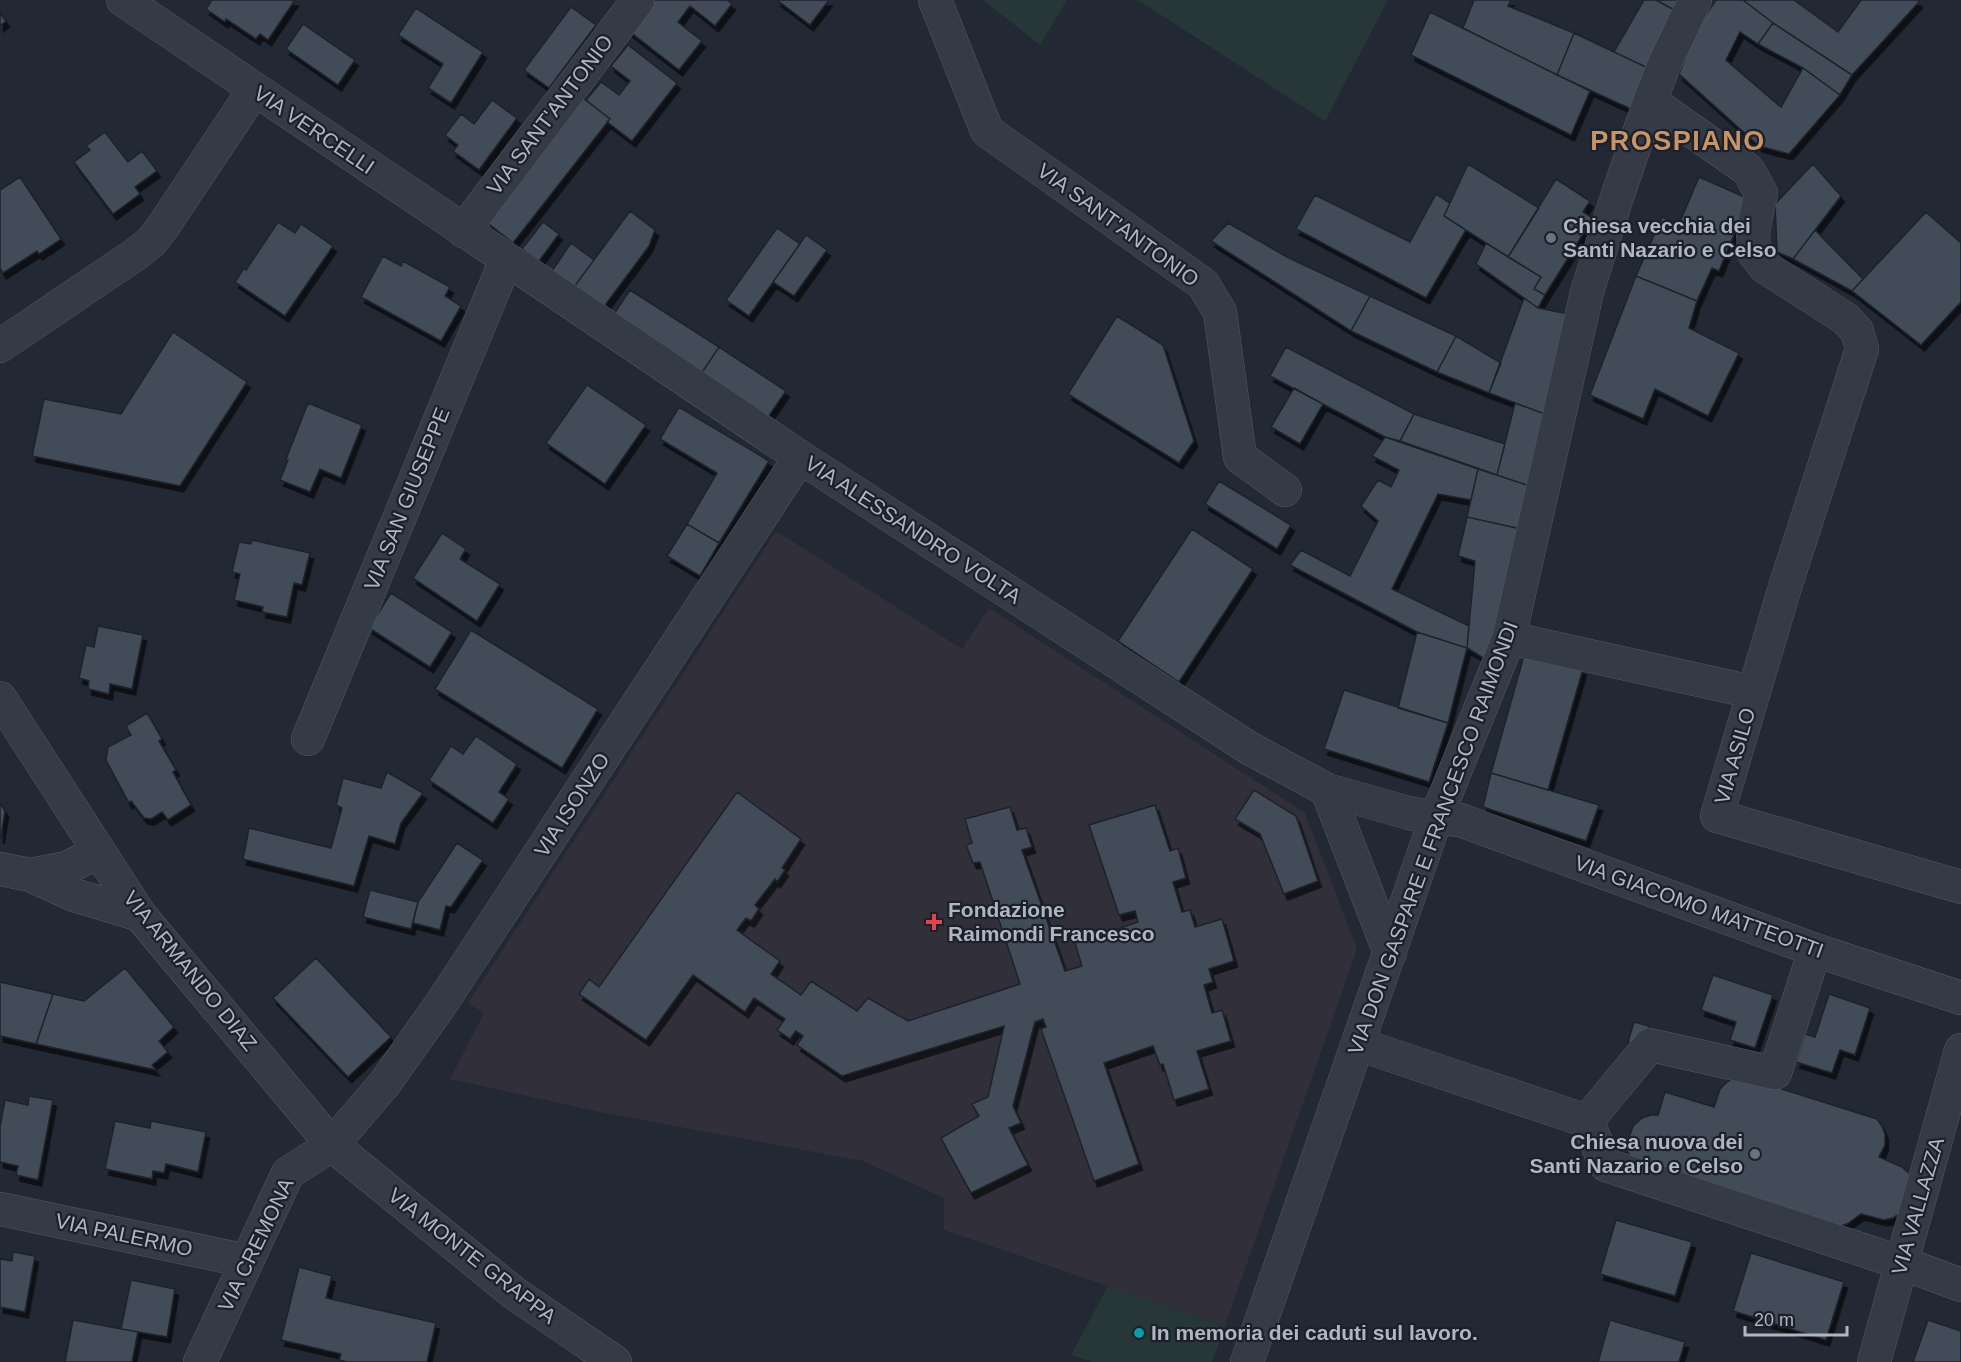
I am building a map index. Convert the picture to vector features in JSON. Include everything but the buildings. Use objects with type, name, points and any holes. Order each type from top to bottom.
[{"type":"street","name":"VIA VERCELLI","points":[[123,0],[506,260]]},
{"type":"street","name":"VIA SANT'ANTONIO","points":[[463,231],[638,0]]},
{"type":"street","name":"VIA SANT'ANTONIO","points":[[935,0],[987,131],[1203,284],[1220,312],[1240,457],[1285,490]]},
{"type":"street","name":"VIA DON GASPARE E FRANCESCO RAIMONDI","points":[[1246,1362],[1436,819],[1509,638],[1587,292],[1650,101],[1664,65],[1695,0]]},
{"type":"street","points":[[0,346],[151,242],[254,90]]},
{"type":"street","points":[[1650,101],[1748,170],[1761,193],[1753,231],[1754,253],[1765,267],[1846,319],[1857,331],[1862,349],[1753,692]]},
{"type":"street","name":"VIA ALESSANDRO VOLTA","points":[[506,260],[800,457],[1249,748],[1327,790],[1436,819]]},
{"type":"street","name":"VIA SAN GIUSEPPE","points":[[308,739],[506,260]]},
{"type":"street","name":"VIA ISONZO","points":[[332,1145],[386,1083],[441,1004],[800,457]]},
{"type":"street","name":"VIA ASILO","points":[[1509,638],[1753,692],[1717,816],[1961,887]]},
{"type":"street","name":"VIA ARMANDO DIAZ","points":[[0,698],[140,915],[332,1145]]},
{"type":"street","points":[[1327,790],[1390,952]]},
{"type":"street","name":"VIA GIACOMO MATTEOTTI","points":[[1436,819],[1460,820],[1815,950],[1961,998]]},
{"type":"street","points":[[15,872],[67,868],[99,850]]},
{"type":"street","points":[[15,872],[74,895],[140,915]]},
{"type":"street","points":[[1587,1121],[1650,1045],[1775,1073],[1815,950]]},
{"type":"street","points":[[1358,1044],[1587,1121],[1606,1165],[1902,1263],[1961,1285]]},
{"type":"street","name":"VIA VALLAZZA","points":[[1874,1362],[1961,1050]]},
{"type":"street","name":"VIA CREMONA","points":[[201,1362],[288,1173],[332,1145]]},
{"type":"street","name":"VIA MONTE GRAPPA","points":[[332,1145],[514,1293],[615,1362]]},
{"type":"street","name":"VIA PALERMO","points":[[0,1209],[247,1261]]},
{"type":"shaded area","points":[[983,0],[1067,0],[1040,45]]},
{"type":"shaded area","points":[[1138,0],[1388,0],[1325,121]]},
{"type":"shaded area","name":"Fondazione Raimondi Francesco","points":[[776,531],[962,649],[989,608],[1305,813],[1357,949],[1225,1326],[944,1230],[944,1198],[863,1161],[600,1112],[450,1079],[484,1013],[468,1003]]},
{"type":"shaded area","points":[[1108,1286],[1225,1326],[1212,1362],[1092,1362],[1071,1355]]},
{"type":"place","name":"Chiesa vecchia dei Santi Nazario e Celso","points":[[1551,238]]},
{"type":"place","name":"Fondazione Raimondi Francesco","points":[[934,922]]},
{"type":"place","name":"Chiesa nuova dei Santi Nazario e Celso","points":[[1755,1154]]},
{"type":"place","name":"In memoria dei caduti sul lavoro.","points":[[1139,1333]]},
{"type":"district","name":"PROSPIANO","points":[[1678,141]]}]
